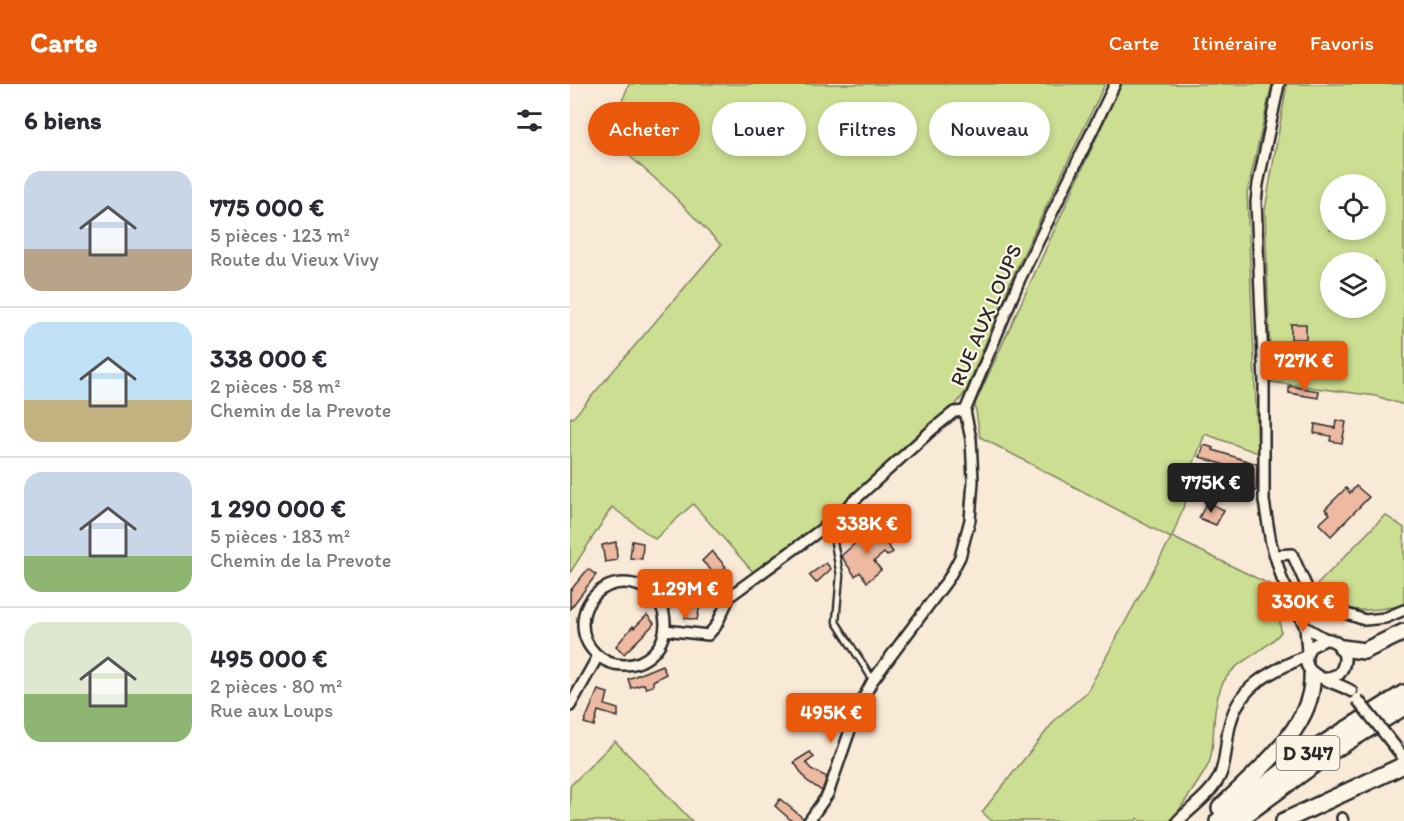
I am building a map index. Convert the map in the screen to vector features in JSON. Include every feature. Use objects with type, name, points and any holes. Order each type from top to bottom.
[{"type":"highway","points":[[1342,648],[1364,651],[1404,633]]},
{"type":"highway","points":[[1207,821],[1259,770],[1288,736],[1312,694],[1315,674]]},
{"type":"highway","name":"D 347","points":[[1218,821],[1299,759],[1404,693]]},
{"type":"highway","name":"D 347","points":[[1237,821],[1334,750],[1404,708]]},
{"type":"highway","points":[[1284,821],[1404,765]]},
{"type":"street","name":"RUE AUX LOUPS","points":[[809,821],[828,794],[857,710],[873,680],[949,578],[960,558],[970,520],[974,481],[971,439],[965,411],[1025,269],[1115,84]]},
{"type":"street","points":[[1280,84],[1256,202],[1264,382],[1264,494],[1275,555],[1289,597],[1305,627],[1306,654],[1315,674]]},
{"type":"street","points":[[665,630],[708,635],[716,626],[730,596],[826,526],[911,447],[954,412],[965,411]]},
{"type":"street","points":[[1275,555],[1292,554],[1309,592],[1323,606],[1365,620],[1385,618],[1404,609]]},
{"type":"street","points":[[629,583],[646,589],[660,604],[665,630],[659,645],[640,661],[616,664],[598,656],[587,640],[584,615],[591,601],[610,585],[629,583]]},
{"type":"street","points":[[1305,627],[1338,643],[1346,662],[1339,674],[1315,674]]},
{"type":"street","points":[[1178,821],[1210,790],[1221,773],[1232,718],[1244,693],[1260,677],[1306,654],[1314,643],[1326,639]]},
{"type":"street","points":[[570,706],[598,656]]},
{"type":"street","points":[[1285,666],[1315,674],[1354,695]]},
{"type":"street","points":[[1344,668],[1354,695],[1404,758]]},
{"type":"lane","points":[[826,526],[833,537],[840,575],[836,622],[873,680]]},
{"type":"green space","points":[[629,84],[1105,84],[1012,278],[966,391],[955,406],[907,444],[817,530],[754,573],[693,504],[655,539],[612,507],[570,573],[570,417],[573,418],[721,245],[668,190],[629,156],[700,156],[700,102],[621,102]]},
{"type":"green space","points":[[1121,84],[1272,84],[1247,193],[1258,453],[1205,434],[1191,470],[1194,479],[1172,537],[1277,588],[1281,632],[1226,678],[1216,706],[1210,760],[1192,791],[1170,821],[1141,821],[1138,818],[1135,821],[992,821],[982,812],[1056,719],[1087,692],[1171,538],[980,437],[975,404]]},
{"type":"green space","points":[[1287,84],[1404,84],[1404,405],[1376,396],[1271,382],[1265,210]]},
{"type":"green space","points":[[1385,515],[1404,528],[1404,605],[1356,610],[1333,604],[1323,598],[1313,589]]},
{"type":"green space","points":[[615,741],[692,821],[570,821],[570,786]]},
{"type":"building","points":[[1291,324],[1306,324],[1306,339],[1291,339]]},
{"type":"building","points":[[1289,386],[1319,391],[1318,398],[1289,393]]},
{"type":"building","points":[[1336,420],[1346,422],[1342,443],[1330,441],[1331,436],[1314,433],[1315,424],[1335,428]]},
{"type":"building","points":[[1204,445],[1257,464],[1256,491],[1242,490],[1243,471],[1200,457]]},
{"type":"building","points":[[1356,486],[1369,497],[1331,536],[1319,524],[1330,514],[1325,509],[1346,488],[1350,493]]},
{"type":"building","points":[[1207,502],[1224,510],[1216,525],[1199,518]]},
{"type":"building","points":[[873,527],[893,552],[887,556],[884,553],[874,561],[881,570],[867,582],[860,572],[855,576],[841,556]]},
{"type":"building","points":[[632,541],[643,543],[642,559],[630,558]]},
{"type":"building","points":[[616,542],[617,560],[605,562],[602,545]]},
{"type":"building","points":[[712,551],[726,567],[717,576],[702,561]]},
{"type":"building","points":[[826,563],[831,569],[816,583],[809,575]]},
{"type":"building","points":[[588,569],[596,575],[570,609],[570,591]]},
{"type":"building","points":[[689,598],[701,600],[697,620],[685,618]]},
{"type":"building","points":[[647,615],[654,623],[624,654],[616,646],[633,626],[634,628]]},
{"type":"building","points":[[662,665],[666,674],[653,681],[653,686],[646,688],[644,684],[631,688],[628,679]]},
{"type":"building","points":[[598,690],[608,693],[605,705],[618,709],[618,717],[598,711],[594,726],[584,723]]},
{"type":"building","points":[[810,752],[814,757],[806,763],[811,769],[827,777],[822,791],[806,780],[794,762]]},
{"type":"building","points":[[780,799],[803,818],[802,821],[792,821],[775,806]]}]
